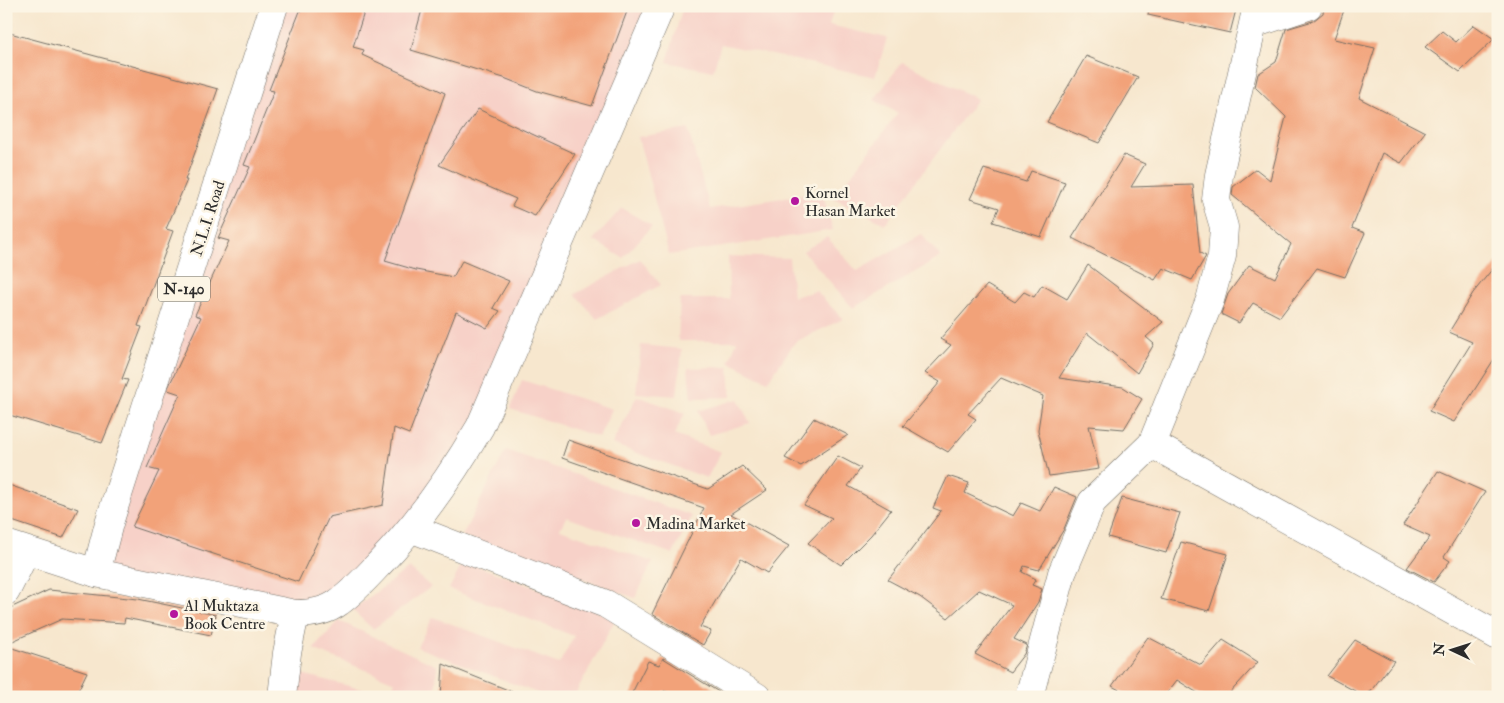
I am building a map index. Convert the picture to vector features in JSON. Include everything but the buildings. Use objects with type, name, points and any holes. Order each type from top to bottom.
[{"type":"main road","name":"N.L.I. Road","points":[[96,573],[110,523],[274,6]]},
{"type":"main road","points":[[6,591],[16,548],[96,573],[295,614],[316,613],[338,603],[364,580],[412,529],[461,459],[480,427],[661,6]]},
{"type":"main road","points":[[1029,697],[1062,573],[1092,502],[1152,444],[1210,300],[1222,256],[1224,227],[1216,200],[1217,192],[1255,15],[1308,6]]},
{"type":"main road","points":[[1152,444],[1498,636]]},
{"type":"main road","points":[[412,529],[606,604],[757,697]]},
{"type":"main road","points":[[282,697],[287,653],[295,614]]},
{"type":"shaded area","points":[[274,6],[661,6],[461,459],[316,613],[97,576]]},
{"type":"shaded area","points":[[683,6],[835,6],[829,25],[887,38],[875,77],[721,44],[713,71],[667,62]]},
{"type":"shaded area","name":"Kornel Hasan Market","points":[[902,62],[977,99],[885,224],[834,198],[898,113],[874,100]]},
{"type":"shaded area","name":"Kornel Hasan Market","points":[[688,129],[710,209],[822,192],[833,230],[669,255],[638,137]]},
{"type":"shaded area","points":[[622,208],[652,226],[623,258],[593,240]]},
{"type":"shaded area","name":"Kornel Hasan Market","points":[[921,234],[941,257],[853,308],[803,251],[827,237],[857,271]]},
{"type":"shaded area","name":"Kornel Hasan Market","points":[[728,256],[789,258],[793,297],[816,291],[843,319],[795,342],[768,381],[729,362],[737,341],[678,341],[680,299],[729,299]]},
{"type":"shaded area","points":[[640,259],[661,285],[597,319],[575,294]]},
{"type":"shaded area","points":[[641,345],[682,349],[677,396],[636,393]]},
{"type":"shaded area","points":[[729,367],[731,397],[691,398],[688,368]]},
{"type":"shaded area","points":[[522,380],[612,409],[599,437],[510,409]]},
{"type":"shaded area","points":[[637,396],[685,413],[674,435],[721,452],[707,478],[612,444]]},
{"type":"shaded area","points":[[738,399],[750,423],[709,435],[698,411]]},
{"type":"shaded area","name":"Madina Market","points":[[506,450],[692,516],[673,554],[566,517],[560,529],[653,562],[635,598],[462,536]]},
{"type":"shaded area","points":[[464,561],[616,618],[574,697],[548,697],[417,647],[433,617],[559,664],[574,636],[449,589]]},
{"type":"shaded area","points":[[409,568],[431,587],[373,629],[352,610]]},
{"type":"shaded area","points":[[339,621],[437,666],[435,697],[299,697],[298,673],[388,696],[395,682],[313,649]]},
{"type":"place","name":"Kornel Hasan Market","points":[[795,201]]},
{"type":"place","name":"Madina Market","points":[[636,523]]},
{"type":"place","name":"Al Muktaza Book Centre","points":[[174,614]]}]
